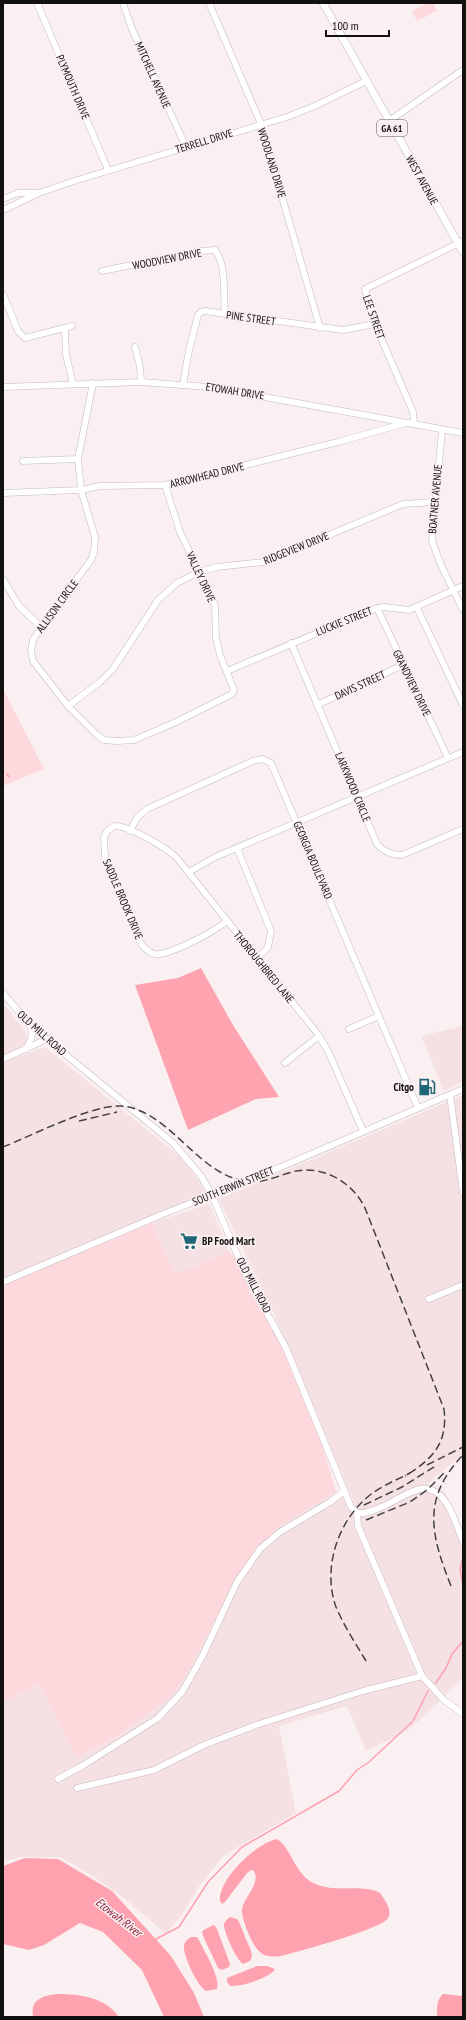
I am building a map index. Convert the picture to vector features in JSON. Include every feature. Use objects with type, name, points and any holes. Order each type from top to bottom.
[{"type":"main road","name":"WEST AVENUE","points":[[323,3],[366,81],[460,242],[463,252]]},
{"type":"street","name":"PLYMOUTH DRIVE","points":[[37,3],[108,170]]},
{"type":"street","name":"MITCHELL AVENUE","points":[[123,3],[132,29],[186,147]]},
{"type":"street","name":"WOODLAND DRIVE","points":[[209,3],[260,124],[320,328]]},
{"type":"street","points":[[389,121],[463,70]]},
{"type":"street","name":"TERRELL DRIVE","points":[[3,210],[39,192],[298,113],[366,81]]},
{"type":"street","name":"TERRELL DRIVE","points":[[3,199],[18,193],[39,192]]},
{"type":"street","name":"LEE STREET","points":[[414,424],[413,412],[375,324],[365,289],[460,242]]},
{"type":"street","name":"WOODVIEW DRIVE","points":[[102,272],[216,250],[220,256],[221,263],[225,314]]},
{"type":"street","points":[[3,294],[18,331],[25,338],[72,326]]},
{"type":"street","name":"PINE STREET","points":[[183,384],[188,355],[198,315],[205,311],[343,330],[375,324]]},
{"type":"street","points":[[65,328],[66,355],[73,384]]},
{"type":"street","points":[[135,347],[140,367],[140,382]]},
{"type":"street","name":"ETOWAH DRIVE","points":[[3,387],[140,382],[183,384],[240,391],[463,433]]},
{"type":"street","name":"ALLISON CIRCLE","points":[[93,383],[78,458],[82,490],[95,537],[94,552],[91,560],[33,640],[31,651],[33,661],[68,706],[97,735],[104,740],[117,741],[134,740],[176,722],[232,694],[233,685],[227,671]]},
{"type":"street","name":"ARROWHEAD DRIVE","points":[[3,493],[82,490],[100,486],[165,485],[338,442],[406,422]]},
{"type":"street","name":"BOATNER AVENUE","points":[[442,430],[432,545],[463,610]]},
{"type":"street","points":[[23,461],[78,458]]},
{"type":"street","name":"VALLEY DRIVE","points":[[165,485],[180,532],[215,605],[216,638],[227,671]]},
{"type":"street","name":"RIDGEVIEW DRIVE","points":[[68,706],[100,682],[113,668],[158,600],[177,583],[199,572],[217,567],[264,562],[401,504],[412,502],[435,502]]},
{"type":"street","points":[[3,579],[18,606],[41,627]]},
{"type":"street","name":"LUCKIE STREET","points":[[227,671],[377,608],[389,607],[405,610],[417,608],[463,586]]},
{"type":"street","name":"GRANDVIEW DRIVE","points":[[377,608],[448,758]]},
{"type":"street","points":[[417,608],[463,705]]},
{"type":"street","name":"LARKWOOD CIRCLE","points":[[291,643],[377,844],[384,852],[392,855],[402,855],[463,828]]},
{"type":"street","name":"DAVIS STREET","points":[[318,705],[403,665]]},
{"type":"street","points":[[189,872],[203,863],[237,848],[358,798],[463,752]]},
{"type":"street","name":"GEORGIA BOULEVARD","points":[[130,831],[137,818],[147,810],[260,759],[269,761],[274,767],[418,1108]]},
{"type":"street","name":"SADDLE BROOK DRIVE","points":[[130,831],[119,826],[111,827],[105,835],[103,850],[110,871],[139,940],[145,949],[156,954],[166,952],[209,933],[227,921]]},
{"type":"street","name":"THOROUGHBRED LANE","points":[[130,831],[164,847],[174,855],[319,1036],[330,1056],[364,1131]]},
{"type":"street","points":[[237,848],[271,932],[268,947],[257,958]]},
{"type":"street","name":"OLD MILL ROAD","points":[[3,993],[32,1026],[173,1143],[195,1168],[212,1195],[245,1273],[286,1348],[348,1503],[356,1513],[358,1526],[422,1676],[444,1700],[463,1714]]},
{"type":"street","points":[[349,1029],[379,1016]]},
{"type":"street","points":[[26,1050],[31,1041],[32,1026]]},
{"type":"street","points":[[285,1063],[319,1036]]},
{"type":"street","points":[[3,1059],[26,1050],[47,1039]]},
{"type":"street","name":"SOUTH ERWIN STREET","points":[[3,1282],[212,1195],[248,1182],[463,1089]]},
{"type":"street","points":[[450,1095],[463,1192]]},
{"type":"street","points":[[428,1299],[463,1285]]},
{"type":"street","points":[[356,1513],[376,1509],[419,1490],[430,1490],[438,1494],[445,1501],[463,1542]]},
{"type":"street","points":[[58,1779],[74,1771],[158,1718],[182,1692],[202,1657],[237,1582],[260,1549],[280,1532],[344,1492]]},
{"type":"street","points":[[77,1788],[154,1770],[204,1745],[256,1725],[338,1698],[422,1676]]},
{"type":"shaded area","points":[[429,3],[433,3],[437,11],[417,21],[412,11]]},
{"type":"shaded area","points":[[3,689],[44,769],[3,786]]},
{"type":"shaded area","points":[[201,968],[233,1025],[279,1097],[256,1099],[188,1130],[135,985],[178,978]]},
{"type":"shaded area","points":[[3,1003],[26,1032],[27,1043],[3,1056]]},
{"type":"shaded area","points":[[463,1026],[463,1081],[444,1091],[421,1036]]},
{"type":"shaded area","points":[[45,1047],[184,1160],[204,1189],[204,1192],[202,1195],[3,1279],[3,1062]]},
{"type":"shaded area","points":[[463,1095],[463,1454],[428,1484],[445,1492],[463,1531],[463,1678],[432,1709],[407,1731],[366,1751],[347,1706],[279,1726],[296,1813],[223,1856],[197,1889],[182,1915],[166,1934],[124,1898],[91,1875],[60,1857],[21,1857],[3,1862],[3,1702],[39,1684],[77,1757],[115,1737],[171,1697],[189,1671],[217,1615],[245,1565],[277,1528],[336,1491],[361,1519],[273,1312],[219,1199]]},
{"type":"shaded area","points":[[208,1204],[212,1209],[229,1251],[175,1275],[152,1223]]},
{"type":"shaded area","points":[[152,1223],[175,1275],[229,1251],[235,1258],[250,1292],[276,1334],[322,1445],[336,1491],[277,1528],[245,1565],[217,1615],[190,1669],[171,1697],[115,1737],[77,1757],[39,1684],[3,1702],[3,1285]]},
{"type":"water","points":[[276,1839],[285,1846],[296,1866],[306,1878],[313,1883],[330,1888],[365,1889],[380,1893],[389,1908],[388,1918],[382,1923],[356,1934],[304,1950],[281,1956],[262,1954],[257,1949],[251,1938],[245,1925],[242,1913],[243,1904],[254,1886],[256,1876],[254,1871],[251,1870],[247,1873],[222,1904],[220,1901],[221,1892],[232,1873],[249,1855],[268,1842]]},
{"type":"water","name":"Etowah River","points":[[25,1858],[58,1859],[112,1891],[171,1956],[194,1993],[204,2017],[164,2017],[142,1970],[103,1932],[80,1923],[44,1945],[29,1950],[3,1944],[3,1866]]},
{"type":"water","points":[[230,1917],[237,1919],[239,1922],[251,1951],[252,1956],[250,1961],[243,1964],[234,1952],[224,1928],[226,1920]]},
{"type":"water","points":[[213,1925],[217,1929],[230,1964],[229,1967],[222,1970],[218,1968],[202,1931]]},
{"type":"water","points":[[191,1937],[197,1937],[209,1959],[217,1979],[217,1989],[206,1991],[199,1984],[192,1971],[184,1951],[185,1942]]},
{"type":"water","points":[[257,1966],[267,1966],[275,1969],[261,1979],[247,1983],[230,1986],[227,1982],[227,1978]]},
{"type":"water","points":[[57,1994],[91,1998],[106,2005],[119,2017],[33,2017],[33,2007],[38,2000],[46,1996]]},
{"type":"water","points":[[443,1994],[463,1996],[463,2017],[437,2017],[438,2002]]},
{"type":"waterway","points":[[463,1557],[460,1570],[463,1584]]},
{"type":"waterway","points":[[436,1683],[447,1666],[452,1654],[463,1641]]},
{"type":"waterway","points":[[156,1939],[179,1927],[208,1882],[242,1847],[339,1791],[357,1770],[369,1762],[413,1721],[428,1691]]},
{"type":"railway","points":[[3,1147],[93,1110],[120,1106],[136,1109],[151,1116],[206,1162],[221,1172],[236,1179],[251,1182],[271,1179],[292,1172],[314,1170],[334,1177],[344,1183],[359,1198],[365,1208],[444,1409],[445,1421],[441,1441],[431,1456],[415,1470],[405,1476]]},
{"type":"railway","points":[[79,1121],[117,1112]]},
{"type":"railway","points":[[427,1465],[463,1447]]},
{"type":"railway","points":[[451,1586],[444,1568],[435,1534],[435,1502],[450,1471],[463,1455]]},
{"type":"railway","points":[[364,1505],[402,1487],[437,1465]]},
{"type":"railway","points":[[366,1520],[410,1502],[427,1490],[445,1472]]},
{"type":"railway","points":[[366,1661],[346,1628],[336,1607],[332,1592],[332,1561],[341,1531],[359,1505],[375,1491],[410,1473]]},
{"type":"place","name":"Citgo","points":[[427,1087]]},
{"type":"place","name":"BP Food Mart","points":[[189,1241]]}]
